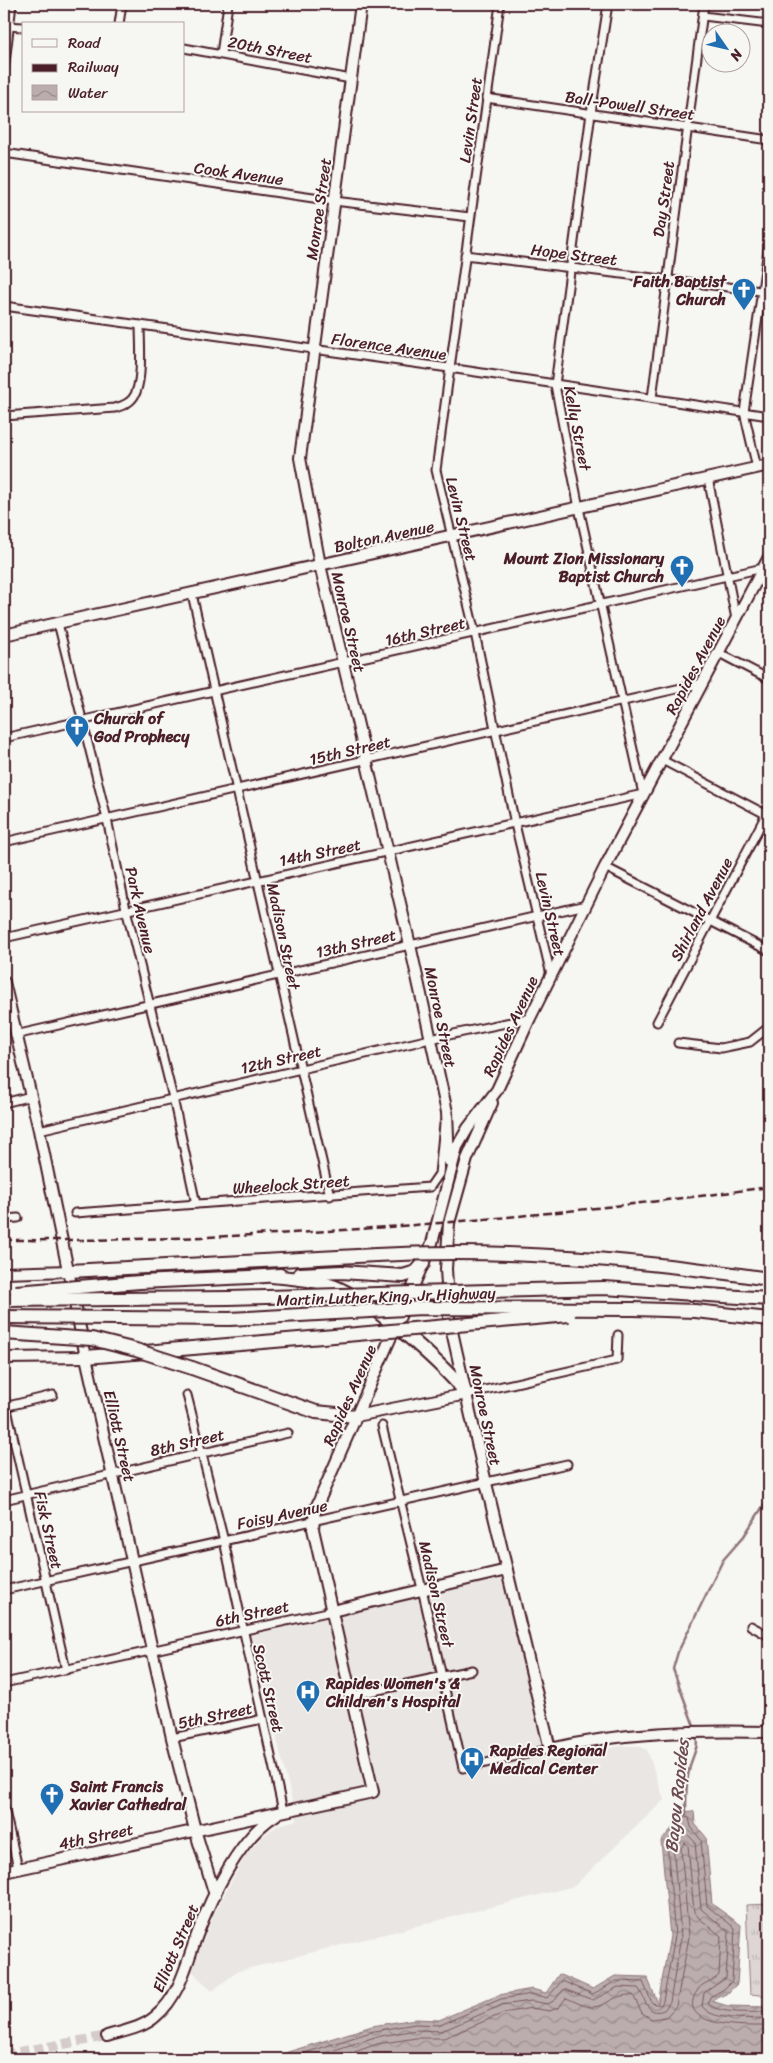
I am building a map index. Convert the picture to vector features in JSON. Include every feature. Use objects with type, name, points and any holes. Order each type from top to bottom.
[{"type":"highway","points":[[69,1271],[376,1254],[479,1253],[626,1261],[769,1279]]},
{"type":"highway","points":[[4,1293],[140,1282],[341,1272],[402,1276],[416,1272],[423,1264]]},
{"type":"highway","points":[[272,1276],[327,1284],[360,1301],[395,1326],[441,1366],[467,1394]]},
{"type":"highway","name":"Martin Luther King, Jr Highway","points":[[4,1300],[229,1298],[604,1288],[769,1299]]},
{"type":"highway","name":"Martin Luther King, Jr Highway","points":[[4,1317],[230,1319],[432,1308],[634,1309],[695,1312],[769,1319]]},
{"type":"highway","points":[[86,1357],[634,1309]]},
{"type":"highway","points":[[4,1333],[92,1340],[136,1350],[316,1412],[356,1416]]},
{"type":"main road","name":"Monroe Street","points":[[361,4],[300,458],[320,565],[410,944],[447,1112],[450,1149],[446,1182]]},
{"type":"main road","name":"Bolton Avenue","points":[[4,635],[769,465]]},
{"type":"main road","name":"Rapides Avenue","points":[[313,1522],[321,1495],[423,1264],[436,1227],[446,1182],[458,1147],[468,1128],[497,1090],[530,1018],[605,866],[769,557]]},
{"type":"main road","name":"Elliott Street","points":[[4,982],[39,1130],[86,1357],[172,1738],[195,1830],[215,1895]]},
{"type":"main road","name":"Monroe Street","points":[[497,1090],[467,1159],[449,1223],[446,1269],[449,1318],[506,1570],[550,1749]]},
{"type":"main road","points":[[4,1273],[69,1271]]},
{"type":"main road","points":[[4,1358],[86,1357]]},
{"type":"main road","points":[[356,1416],[467,1394]]},
{"type":"main road","points":[[313,1522],[350,1696]]},
{"type":"main road","name":"6th Street","points":[[332,1611],[506,1570]]},
{"type":"main road","name":"4th Street","points":[[4,1872],[373,1792],[350,1696]]},
{"type":"main road","points":[[550,1749],[589,1740],[653,1734],[732,1731],[769,1732]]},
{"type":"main road","name":"Elliott Street","points":[[107,2036],[147,2023],[165,2007],[177,1989],[198,1932],[215,1895],[237,1856],[253,1834],[274,1816],[283,1811]]},
{"type":"street","points":[[4,71],[7,26],[12,4]]},
{"type":"street","points":[[119,22],[122,4]]},
{"type":"street","points":[[220,54],[228,4]]},
{"type":"street","name":"Levin Street","points":[[500,4],[464,255],[436,470],[453,536],[515,824],[551,975]]},
{"type":"street","name":"Kelly Street","points":[[608,4],[591,113],[555,385],[579,508],[643,794]]},
{"type":"street","name":"Day Street","points":[[652,398],[666,280],[704,4]]},
{"type":"street","points":[[702,16],[769,24]]},
{"type":"street","points":[[7,26],[22,27]]},
{"type":"street","name":"20th Street","points":[[185,48],[350,78]]},
{"type":"street","name":"Ball-Powell Street","points":[[486,98],[769,140]]},
{"type":"street","name":"Cook Avenue","points":[[4,153],[334,201],[470,217]]},
{"type":"street","points":[[757,468],[744,412],[766,291],[769,244]]},
{"type":"street","name":"Hope Street","points":[[464,255],[766,291]]},
{"type":"street","name":"Florence Avenue","points":[[4,306],[449,368],[769,416]]},
{"type":"street","points":[[4,416],[115,408],[126,405],[134,398],[139,385],[140,325]]},
{"type":"street","points":[[708,478],[736,619]]},
{"type":"street","name":"16th Street","points":[[4,738],[602,606],[763,568]]},
{"type":"street","name":"Madison Street","points":[[192,594],[330,1196]]},
{"type":"street","name":"Park Avenue","points":[[58,623],[107,819],[126,909],[174,1098],[196,1204]]},
{"type":"street","points":[[718,653],[769,679]]},
{"type":"street","name":"15th Street","points":[[4,842],[702,683]]},
{"type":"street","points":[[662,760],[768,813]]},
{"type":"street","name":"14th Street","points":[[4,938],[643,794]]},
{"type":"street","name":"Shirland Avenue","points":[[657,1022],[768,813]]},
{"type":"street","points":[[605,866],[769,951]]},
{"type":"street","name":"13th Street","points":[[15,1035],[410,944],[586,906]]},
{"type":"street","name":"12th Street","points":[[39,1130],[430,1038],[530,1018]]},
{"type":"street","points":[[678,1043],[721,1048],[750,1042],[769,1027]]},
{"type":"street","points":[[4,1103],[31,1096]]},
{"type":"street","name":"Wheelock Street","points":[[75,1213],[423,1189],[434,1184],[439,1174],[442,1137],[447,1112]]},
{"type":"street","points":[[4,1219],[18,1218]]},
{"type":"street","points":[[467,1394],[618,1360],[618,1335]]},
{"type":"street","points":[[5,1406],[54,1395]]},
{"type":"street","name":"Scott Street","points":[[187,1395],[224,1541],[283,1811]]},
{"type":"street","name":"Fisk Street","points":[[4,1396],[66,1670]]},
{"type":"street","name":"Madison Street","points":[[382,1426],[463,1768],[550,1749]]},
{"type":"street","name":"8th Street","points":[[4,1500],[113,1473],[288,1434]]},
{"type":"street","name":"Foisy Avenue","points":[[4,1590],[567,1464]]},
{"type":"street","name":"6th Street","points":[[4,1683],[332,1611]]},
{"type":"street","points":[[751,1626],[769,1636]]},
{"type":"street","points":[[350,1696],[472,1670]]},
{"type":"street","name":"5th Street","points":[[172,1738],[262,1719]]},
{"type":"street","points":[[4,1807],[18,1868]]},
{"type":"shaded area","name":"Rapides Regional Medical Center","points":[[504,1575],[547,1759],[621,1746],[639,1746],[647,1750],[664,1800],[574,1886],[238,1971],[212,1991],[192,1971],[214,1914],[245,1856],[263,1836],[278,1825],[297,1820],[251,1635],[466,1586]]},
{"type":"green space","points":[[769,1904],[769,1996],[750,1994],[746,1905]]},
{"type":"water","points":[[694,1811],[695,1824],[706,1837],[712,1904],[741,1925],[737,1984],[727,1994],[711,2001],[728,2006],[769,2007],[769,2059],[276,2059],[288,2052],[372,2026],[415,2019],[439,2020],[499,1995],[532,1989],[546,1993],[559,1974],[593,1989],[615,1976],[647,1977],[658,2003],[670,1936],[661,1841],[675,1825],[678,1812]]},
{"type":"waterway","name":"Bayou Rapides","points":[[695,1729],[673,1669],[678,1652],[723,1560],[744,1536],[769,1497]]},
{"type":"waterway","name":"Bayou Rapides","points":[[686,1815],[688,1778],[696,1747],[696,1735]]},
{"type":"tunnel","points":[[4,2055],[107,2036]]},
{"type":"railway","points":[[4,1240],[196,1237],[387,1227],[579,1210],[769,1187]]},
{"type":"place","name":"Faith Baptist Church","points":[[744,311]]},
{"type":"place","name":"Mount Zion Missionary Baptist Church","points":[[682,588]]},
{"type":"place","name":"Church of God Prophecy","points":[[77,748]]},
{"type":"place","name":"Rapides Women's & Children's Hospital","points":[[308,1713]]},
{"type":"place","name":"Rapides Regional Medical Center","points":[[472,1780]]},
{"type":"place","name":"Saint Francis Xavier Cathedral","points":[[52,1816]]}]
